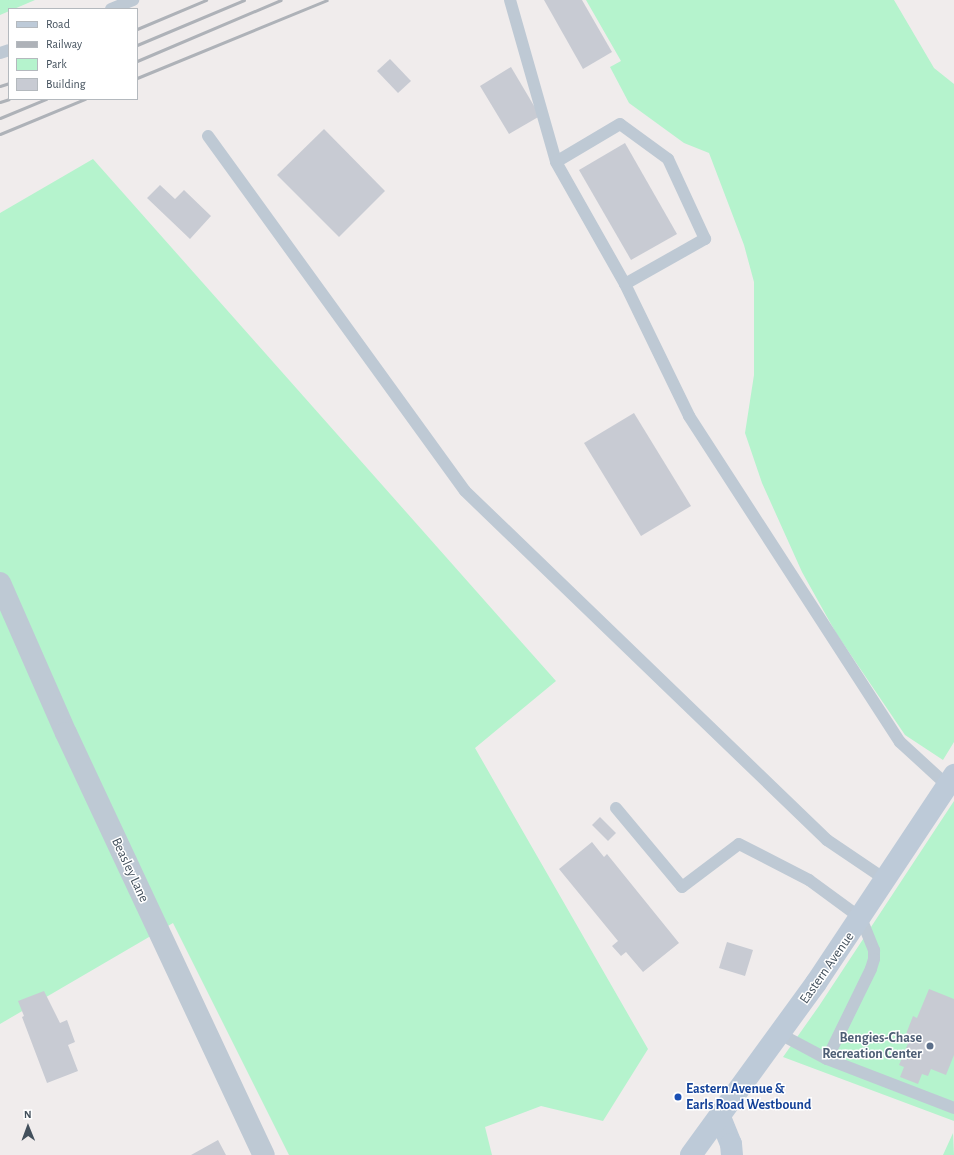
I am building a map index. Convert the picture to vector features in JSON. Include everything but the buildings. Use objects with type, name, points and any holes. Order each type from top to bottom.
[{"type":"main road","name":"Eastern Avenue","points":[[691,1155],[720,1118],[861,918],[951,780]]},
{"type":"main road","points":[[720,1118],[731,1144],[732,1155]]},
{"type":"street","name":"Beasley Lane","points":[[0,583],[70,740],[264,1155]]},
{"type":"lane","points":[[113,8],[133,0]]},
{"type":"lane","points":[[510,0],[556,162],[625,284],[688,416],[900,742],[951,780]]},
{"type":"lane","points":[[556,162],[620,124],[668,159],[705,239],[625,284]]},
{"type":"lane","points":[[208,136],[465,491],[826,840],[886,880]]},
{"type":"lane","points":[[616,808],[682,887],[739,844],[809,880],[861,918],[874,950],[874,959],[871,970],[827,1059]]},
{"type":"lane","points":[[780,1034],[827,1059],[954,1108]]},
{"type":"green space","points":[[0,0],[35,0],[16,8],[8,8],[8,12],[0,15]]},
{"type":"green space","points":[[586,0],[894,0],[934,68],[954,84],[954,742],[943,760],[905,735],[836,633],[802,572],[762,483],[745,433],[754,375],[754,282],[744,245],[709,153],[684,143],[629,103],[610,67],[621,61]]},
{"type":"green space","points":[[93,159],[556,681],[475,748],[648,1049],[603,1121],[541,1106],[485,1127],[492,1155],[289,1155],[173,923],[0,1024],[0,213]]},
{"type":"green space","points":[[954,801],[954,1121],[783,1057],[819,1006]]},
{"type":"green space","points":[[953,1133],[954,1155],[943,1155]]},
{"type":"railway","points":[[138,29],[206,0]]},
{"type":"railway","points":[[138,45],[244,0]]},
{"type":"railway","points":[[138,61],[281,0]]},
{"type":"railway","points":[[138,78],[327,0]]},
{"type":"railway","points":[[0,86],[8,83]]},
{"type":"railway","points":[[0,102],[8,99]]},
{"type":"railway","points":[[0,118],[44,100]]},
{"type":"railway","points":[[0,134],[83,100]]},
{"type":"place","name":"Bengies-Chase Recreation Center","points":[[930,1046]]},
{"type":"place","name":"Eastern Avenue & Earls Road Westbound","points":[[678,1097]]}]
